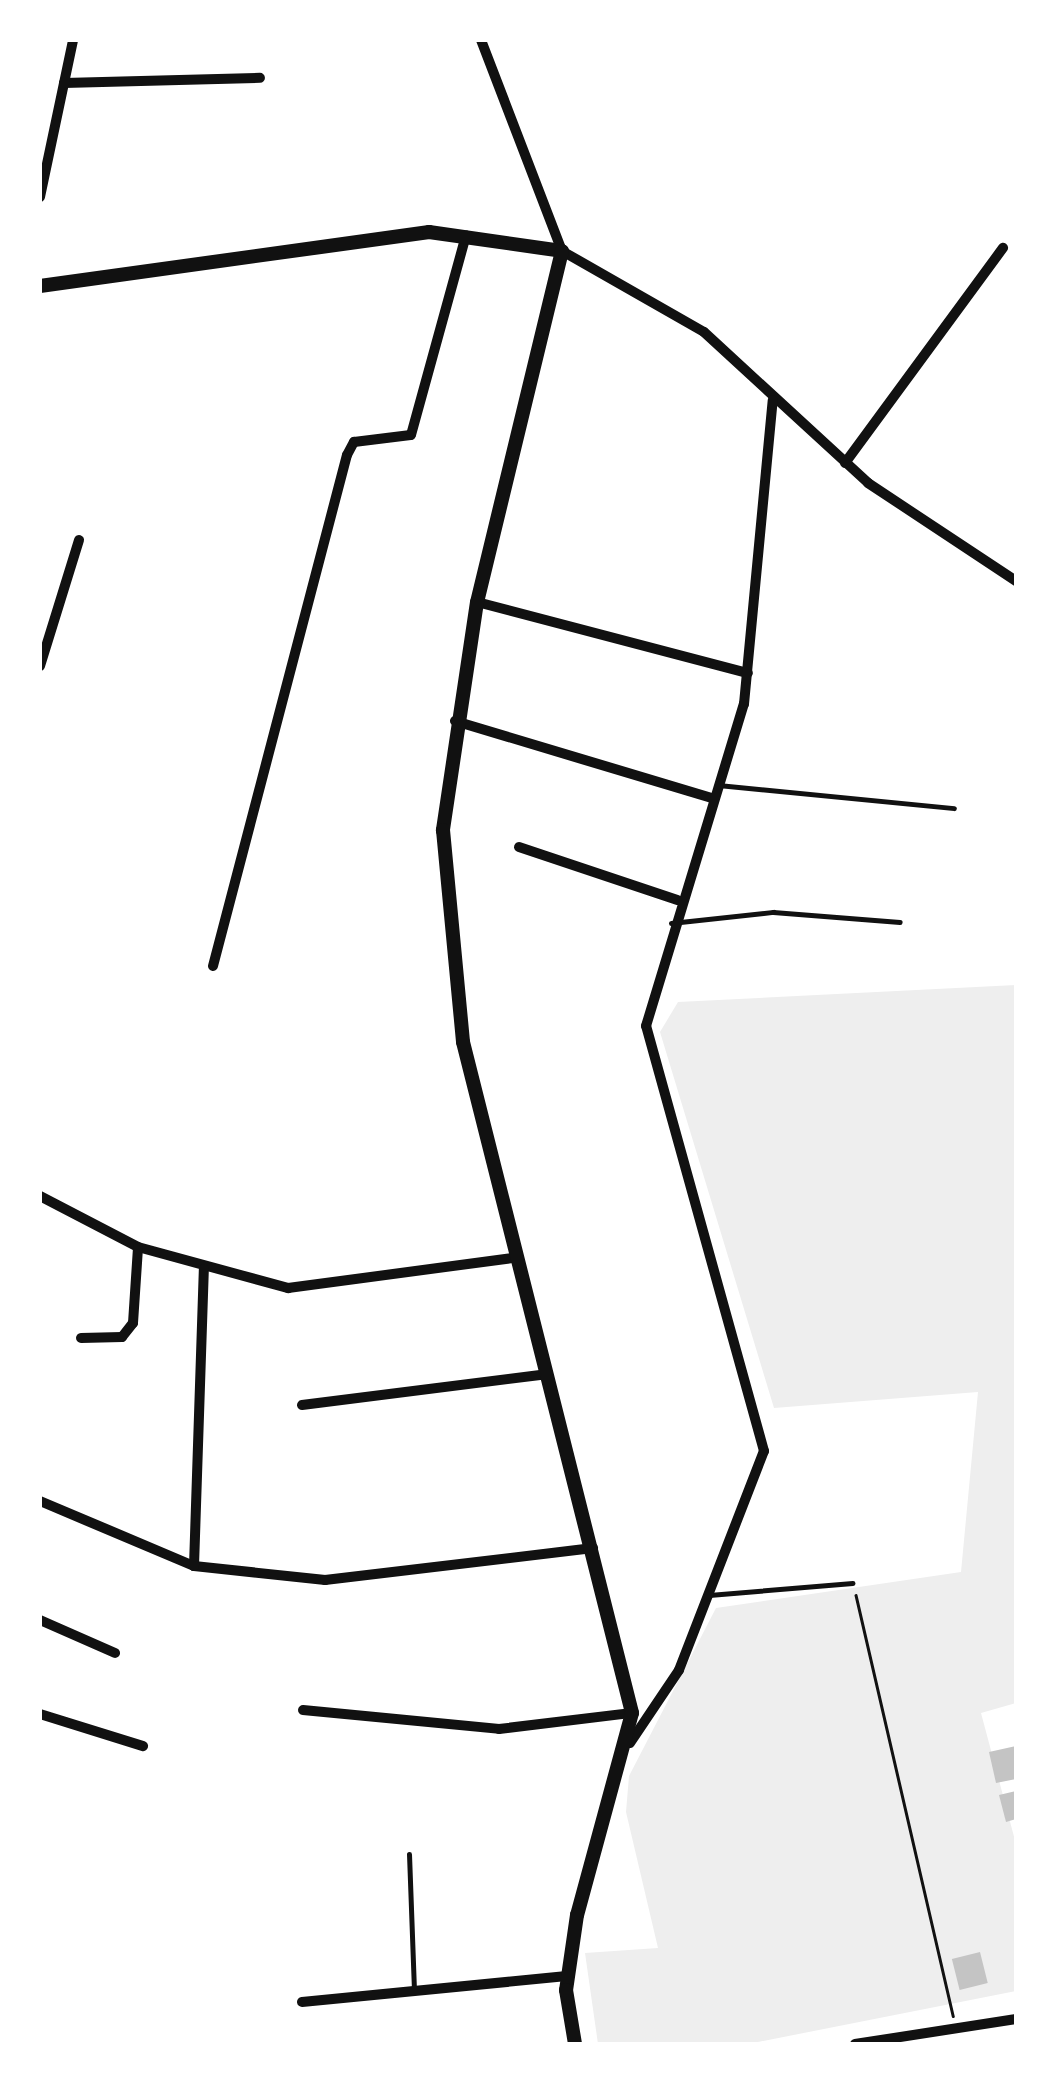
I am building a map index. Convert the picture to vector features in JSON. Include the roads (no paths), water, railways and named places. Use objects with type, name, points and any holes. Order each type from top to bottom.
[{"type":"street","points":[[40,197],[73,40]]},
{"type":"street","points":[[481,40],[562,252],[477,602],[454,720],[443,830],[448,936],[512,1258],[594,1548],[632,1712],[630,1743],[567,1976],[574,2043]]},
{"type":"street","points":[[64,83],[260,78]]},
{"type":"street","points":[[40,286],[384,235],[466,236],[562,252],[704,332],[845,463],[1016,582]]},
{"type":"street","points":[[214,966],[347,455],[354,442],[411,435],[466,236]]},
{"type":"street","points":[[845,463],[1004,248]]},
{"type":"street","points":[[630,1743],[679,1670],[764,1451],[646,1026],[677,900],[712,798],[748,672],[773,400]]},
{"type":"street","points":[[40,666],[79,540]]},
{"type":"street","points":[[477,602],[748,672]]},
{"type":"street","points":[[454,720],[712,798]]},
{"type":"street","points":[[519,848],[677,900]]},
{"type":"street","points":[[41,1199],[138,1246],[204,1269],[288,1288],[512,1258]]},
{"type":"street","points":[[80,1338],[122,1337],[134,1323],[138,1246]]},
{"type":"street","points":[[194,1566],[204,1269]]},
{"type":"street","points":[[302,1405],[546,1374]]},
{"type":"street","points":[[40,1501],[194,1566],[325,1580],[594,1548]]},
{"type":"street","points":[[40,1620],[114,1653]]},
{"type":"street","points":[[303,1710],[499,1730],[632,1712]]},
{"type":"street","points":[[40,1714],[142,1746]]},
{"type":"street","points":[[302,2002],[567,1976]]},
{"type":"street","points":[[855,2044],[957,2032],[1016,2019]]},
{"type":"lane","points":[[716,785],[954,808]]},
{"type":"lane","points":[[671,923],[773,912],[900,922]]},
{"type":"lane","points":[[706,1594],[726,1601],[853,1583]]},
{"type":"lane","points":[[410,1854],[414,1994]]}]
